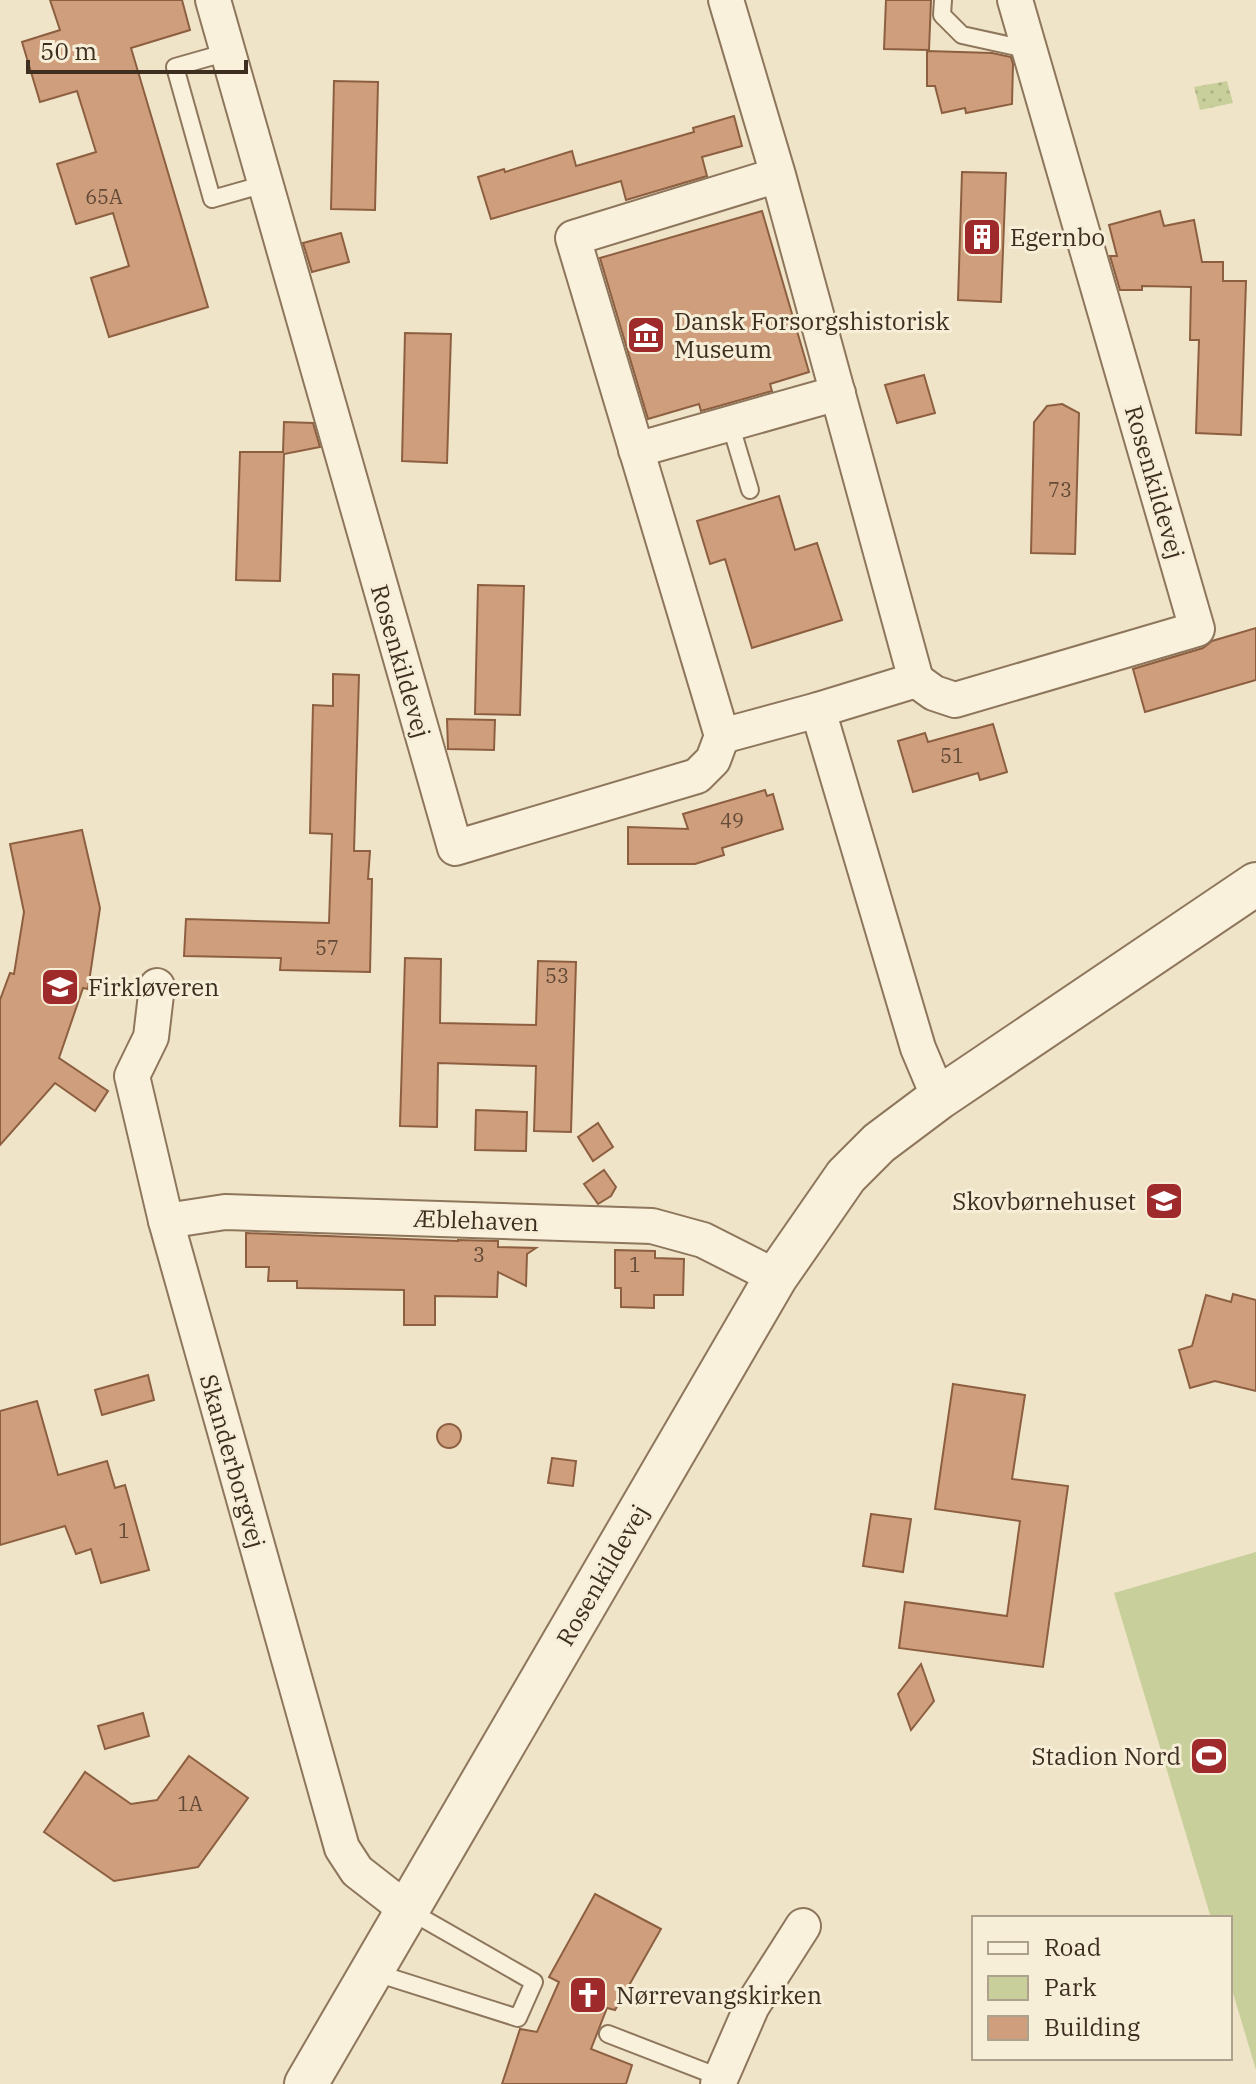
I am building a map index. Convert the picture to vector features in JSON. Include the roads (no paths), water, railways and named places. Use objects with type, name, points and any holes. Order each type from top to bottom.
[{"type":"street","name":"Rosenkildevej","points":[[213,0],[455,848],[697,776],[713,760],[722,736]]},
{"type":"street","points":[[726,0],[778,175],[916,680],[722,736],[573,238],[778,175]]},
{"type":"street","name":"Rosenkildevej","points":[[916,680],[934,693],[955,700],[1197,629],[1186,554],[1015,0]]},
{"type":"street","points":[[636,450],[838,393]]},
{"type":"street","points":[[818,710],[918,1048],[939,1098]]},
{"type":"street","name":"Rosenkildevej","points":[[306,2084],[776,1277],[846,1176],[879,1143],[939,1098],[1256,884]]},
{"type":"street","name":"Skanderborgvej","points":[[157,986],[151,1037],[132,1076],[166,1221],[342,1848],[357,1871],[407,1910]]},
{"type":"street","name":"Æblehaven","points":[[166,1221],[225,1212],[652,1226],[703,1240],[776,1277]]},
{"type":"street","points":[[719,2081],[752,2006],[803,1926]]},
{"type":"lane","points":[[943,0],[942,15],[962,35],[1030,50]]},
{"type":"lane","points":[[228,52],[175,67],[212,199],[265,184]]},
{"type":"lane","points":[[730,423],[750,490]]},
{"type":"lane","points":[[372,1971],[518,2018],[534,1982],[407,1910]]},
{"type":"lane","points":[[608,2034],[719,2081]]},
{"type":"place","name":"Egernbo","points":[[982,237]]},
{"type":"place","name":"Dansk Forsorgshistorisk Museum","points":[[646,335]]},
{"type":"place","name":"Firkløveren","points":[[60,987]]},
{"type":"place","name":"Skovbørnehuset","points":[[1164,1201]]},
{"type":"place","name":"Stadion Nord","points":[[1209,1756]]},
{"type":"place","name":"Nørrevangskirken","points":[[588,1995]]}]
